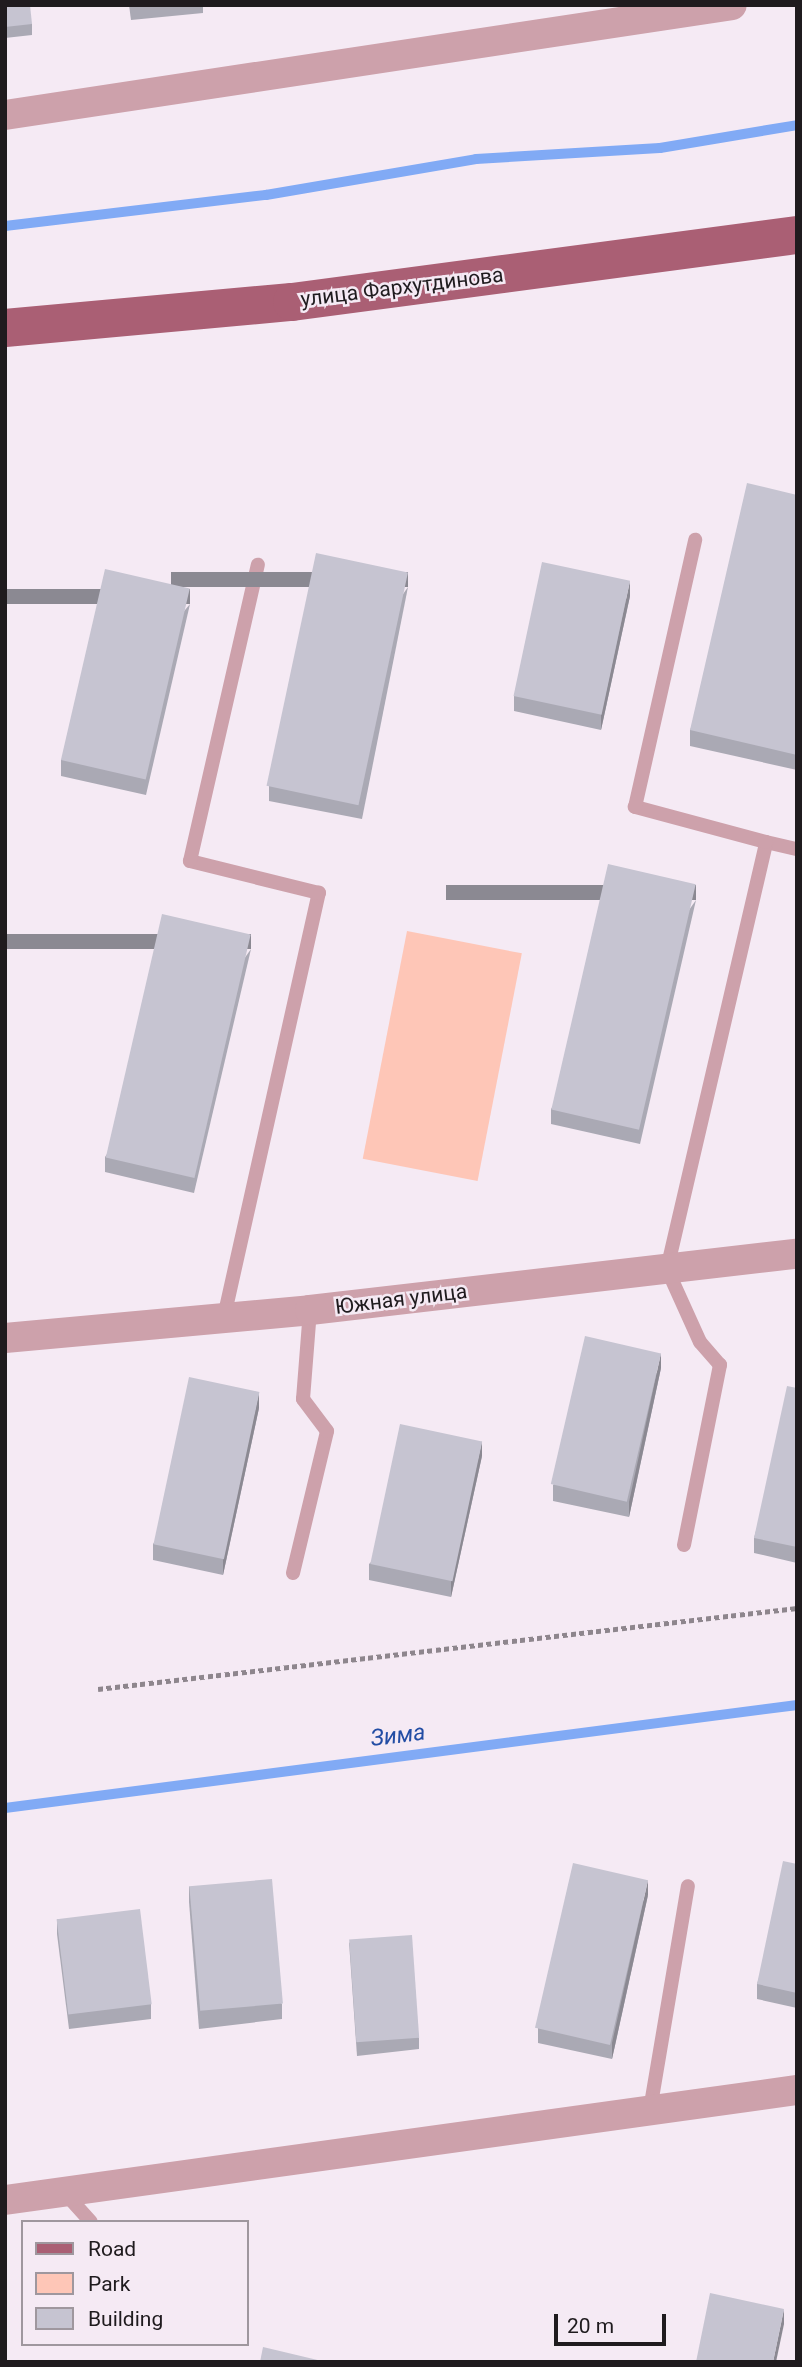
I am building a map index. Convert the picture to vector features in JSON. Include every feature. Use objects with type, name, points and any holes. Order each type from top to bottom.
[{"type":"main road","name":"улица Фархутдинова","points":[[5,328],[292,302],[797,235]]},
{"type":"street","points":[[5,115],[732,5]]},
{"type":"street","name":"Южная улица","points":[[5,1338],[310,1310],[797,1254]]},
{"type":"street","points":[[5,2200],[797,2090]]},
{"type":"lane","points":[[695,540],[635,807],[797,849]]},
{"type":"lane","points":[[224,1317],[319,893],[190,861],[258,565]]},
{"type":"lane","points":[[684,1545],[720,1365],[700,1342],[667,1269],[766,842]]},
{"type":"lane","points":[[293,1573],[327,1431],[303,1399],[310,1310]]},
{"type":"lane","points":[[650,2110],[688,1886]]},
{"type":"lane","points":[[63,2191],[89,2220]]},
{"type":"path","points":[[99,1689],[797,1608]]},
{"type":"green space","points":[[407,931],[522,953],[478,1181],[363,1159]]},
{"type":"building","points":[[5,5],[30,5],[32,24],[5,27]]},
{"type":"building","points":[[747,483],[797,495],[797,755],[690,730]]},
{"type":"building","points":[[316,553],[408,573],[358,805],[267,786]]},
{"type":"building","points":[[542,562],[630,581],[602,715],[514,696]]},
{"type":"building","points":[[105,569],[190,589],[146,780],[61,760]]},
{"type":"building","points":[[608,864],[696,884],[639,1130],[551,1110]]},
{"type":"building","points":[[162,914],[251,934],[194,1178],[106,1158]]},
{"type":"building","points":[[585,1336],[661,1354],[627,1502],[551,1484]]},
{"type":"building","points":[[189,1377],[259,1392],[224,1559],[153,1544]]},
{"type":"building","points":[[787,1386],[797,1388],[797,1547],[754,1538]]},
{"type":"building","points":[[400,1424],[482,1441],[452,1581],[370,1564]]},
{"type":"building","points":[[783,1861],[797,1864],[797,1993],[757,1984]]},
{"type":"building","points":[[573,1863],[648,1880],[610,2045],[535,2028]]},
{"type":"building","points":[[272,1879],[283,2004],[200,2011],[189,1886]]},
{"type":"building","points":[[140,1909],[152,2004],[68,2015],[57,1919]]},
{"type":"building","points":[[412,1935],[419,2038],[356,2042],[349,1939]]},
{"type":"building","points":[[710,2293],[784,2309],[773,2362],[696,2362]]},
{"type":"building","points":[[263,2347],[326,2362],[260,2362]]},
{"type":"waterway","points":[[5,226],[266,195],[476,159],[660,148],[797,125]]},
{"type":"waterway","name":"Зима","points":[[5,1808],[797,1705]]}]
